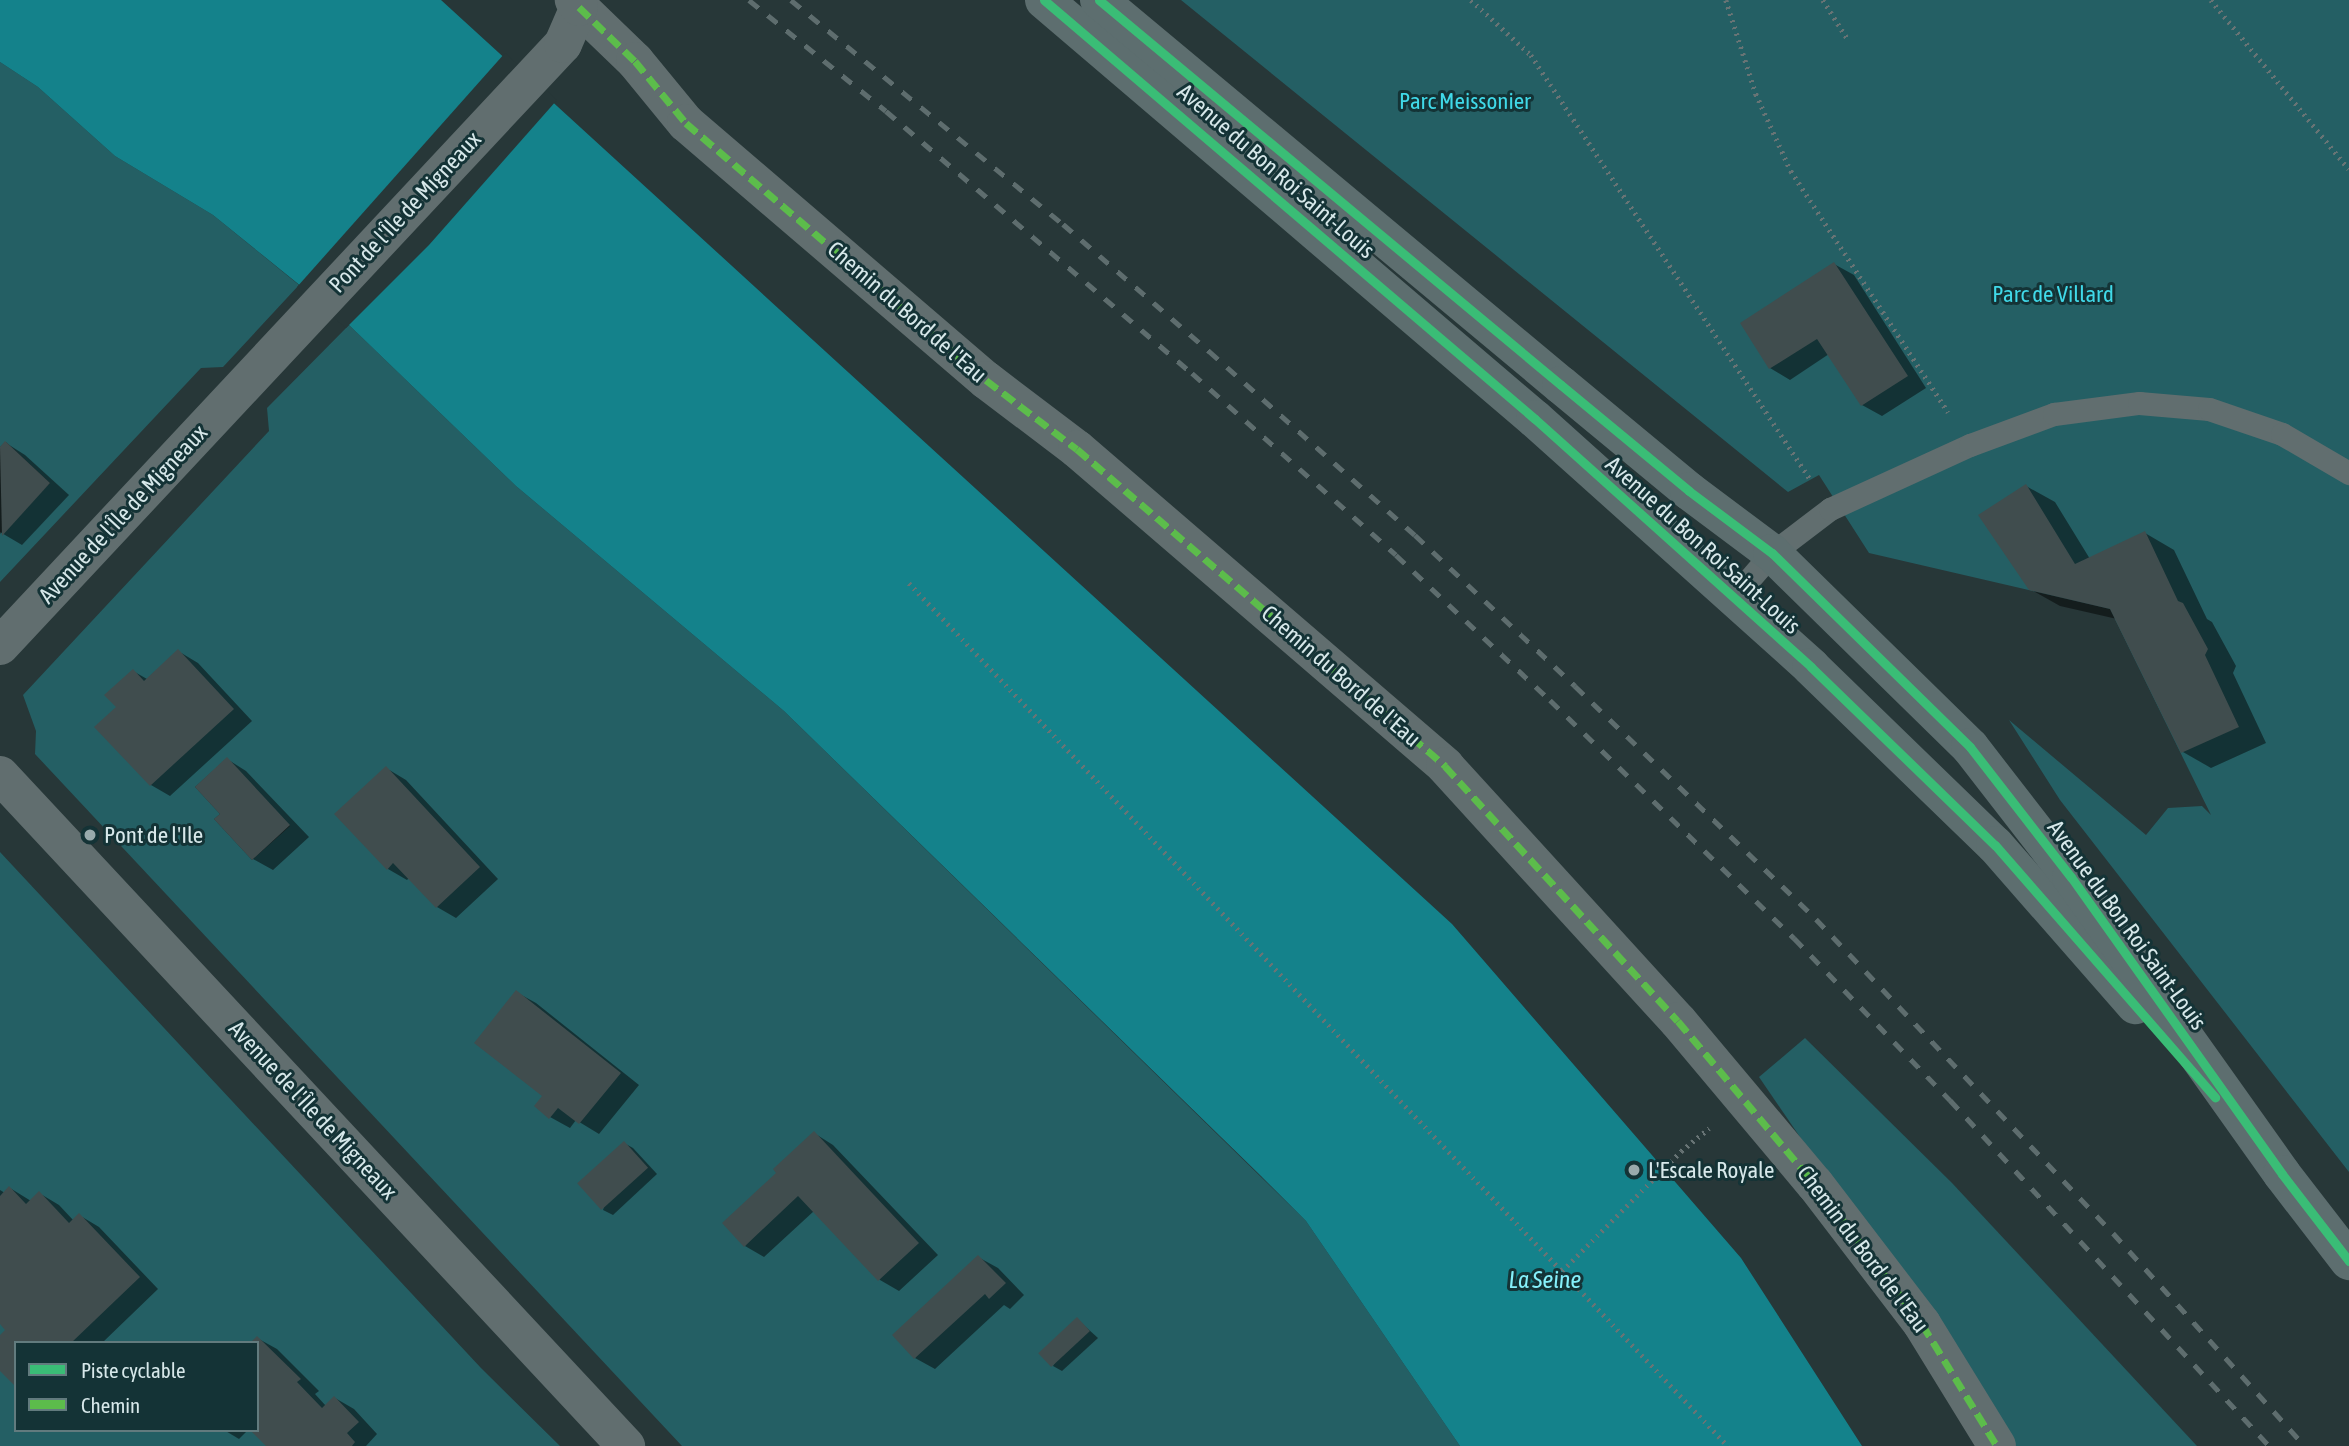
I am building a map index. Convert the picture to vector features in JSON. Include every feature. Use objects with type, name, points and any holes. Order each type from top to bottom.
[{"type":"main road","name":"Avenue du Bon Roi Saint-Louis","points":[[1044,0],[1525,411],[1734,598],[1995,845],[2282,1174]]},
{"type":"main road","name":"Avenue du Bon Roi Saint-Louis","points":[[1099,0],[1689,491],[1772,553],[1970,747],[2071,877],[2282,1174],[2349,1261]]},
{"type":"street","name":"Pont de l'Île de Migneaux","points":[[246,381],[563,44],[576,4]]},
{"type":"street","name":"Chemin du Bord de l'Eau","points":[[576,4],[635,61],[686,122],[986,380],[1077,449],[1445,766],[1678,1021],[1815,1184],[1922,1324],[1997,1446]]},
{"type":"street","name":"Avenue de l'Île de Migneaux","points":[[0,646],[246,381]]},
{"type":"street","name":"Avenue de l'Île de Migneaux","points":[[0,775],[625,1446]]},
{"type":"lane","points":[[1734,598],[1772,553],[1830,509],[1970,445],[2054,414],[2139,403],[2209,409],[2282,434],[2349,473]]},
{"type":"path","points":[[1471,0],[1531,55],[1830,509]]},
{"type":"path","points":[[1726,0],[1756,94],[1791,171],[1970,445]]},
{"type":"path","points":[[1823,0],[1847,38]]},
{"type":"path","points":[[2211,0],[2349,169]]},
{"type":"path","points":[[909,583],[1728,1446]]},
{"type":"path","points":[[1562,1271],[1681,1151]]},
{"type":"green space","name":"Parc de Villard","points":[[1181,0],[2349,0],[2349,1172],[2060,800],[2009,720],[2146,835],[2168,808],[2202,806],[2211,815],[2110,609],[1869,553],[1819,475],[1788,492]]},
{"type":"green space","points":[[0,62],[38,87],[115,156],[213,215],[299,285],[223,367],[201,368],[0,582],[0,534],[50,483],[6,442],[0,447]]},
{"type":"green space","points":[[349,325],[516,486],[784,711],[1306,1221],[1460,1446],[682,1446],[35,754],[36,731],[23,695],[269,431],[267,408]],"holes":[[[227,758],[290,826],[252,860],[214,819],[220,814],[195,787]]]},
{"type":"green space","points":[[0,852],[481,1368],[560,1446],[0,1446]]},
{"type":"green space","points":[[1805,1038],[1952,1183],[2197,1446],[2011,1446],[1759,1077]]},
{"type":"water","name":"La Seine","points":[[0,0],[441,0],[1452,924],[1741,1258],[1862,1446],[1460,1446],[1306,1221],[1261,1176],[784,711],[516,486],[349,325],[213,215],[115,156],[38,87],[0,62]]},
{"type":"pier","points":[[505,53],[557,100],[429,245],[346,328],[297,287]]},
{"type":"building","points":[[1834,262],[1908,376],[1861,406],[1817,339],[1769,369],[1740,323]]},
{"type":"building","points":[[5,441],[50,483],[2,536],[0,447]]},
{"type":"building","points":[[2026,484],[2075,564],[2145,531],[2178,601],[2183,603],[2208,649],[2205,655],[2239,727],[2181,753],[2110,609],[2029,590],[1978,515]]},
{"type":"building","points":[[178,649],[234,709],[150,786],[94,727],[116,707],[104,695],[133,669],[144,681]]},
{"type":"building","points":[[227,757],[290,825],[252,860],[214,819],[220,814],[195,787]]},
{"type":"building","points":[[386,766],[480,867],[436,908],[393,863],[387,870],[334,814]]},
{"type":"building","points":[[516,990],[621,1073],[579,1124],[558,1108],[549,1119],[534,1106],[542,1096],[474,1043]]},
{"type":"building","points":[[814,1131],[919,1243],[878,1281],[798,1196],[744,1247],[722,1223],[776,1173],[773,1169]]},
{"type":"building","points":[[624,1141],[648,1168],[601,1210],[577,1183]]},
{"type":"building","points":[[9,1186],[26,1204],[39,1191],[69,1223],[79,1213],[140,1277],[73,1341],[14,1341],[14,1385],[0,1371],[0,1335],[5,1330],[0,1324],[0,1196]]},
{"type":"building","points":[[978,1255],[1006,1283],[989,1299],[985,1294],[914,1359],[892,1335]]},
{"type":"building","points":[[1077,1317],[1090,1331],[1051,1367],[1038,1353]]},
{"type":"building","points":[[257,1336],[301,1379],[297,1382],[322,1408],[334,1396],[359,1422],[347,1433],[355,1442],[352,1446],[266,1446],[252,1432],[259,1432],[259,1341],[252,1341]]},
{"type":"railway","points":[[749,0],[886,111],[1192,373],[1396,555],[1550,700],[1794,938],[1950,1100],[2269,1446]]},
{"type":"railway","points":[[791,0],[1063,224],[1209,351],[1415,535],[1575,686],[1816,919],[2113,1233],[2305,1446]]},
{"type":"marked path","points":[[579,7],[635,61],[686,123],[986,380],[1077,449],[1445,766],[1678,1021],[1815,1184],[1922,1324],[1997,1446]]},
{"type":"cycle path","points":[[1044,0],[1535,419],[1811,667],[1995,845],[2215,1097]]},
{"type":"cycle path","points":[[1099,0],[1689,491],[1772,553],[1970,747],[2071,877],[2282,1174],[2349,1261]]},
{"type":"place","name":"Pont de l'Ile","points":[[90,835]]},
{"type":"place","name":"L'Escale Royale","points":[[1634,1170]]},
{"type":"park label","name":"Parc Meissonier","points":[[1465,101]]}]
